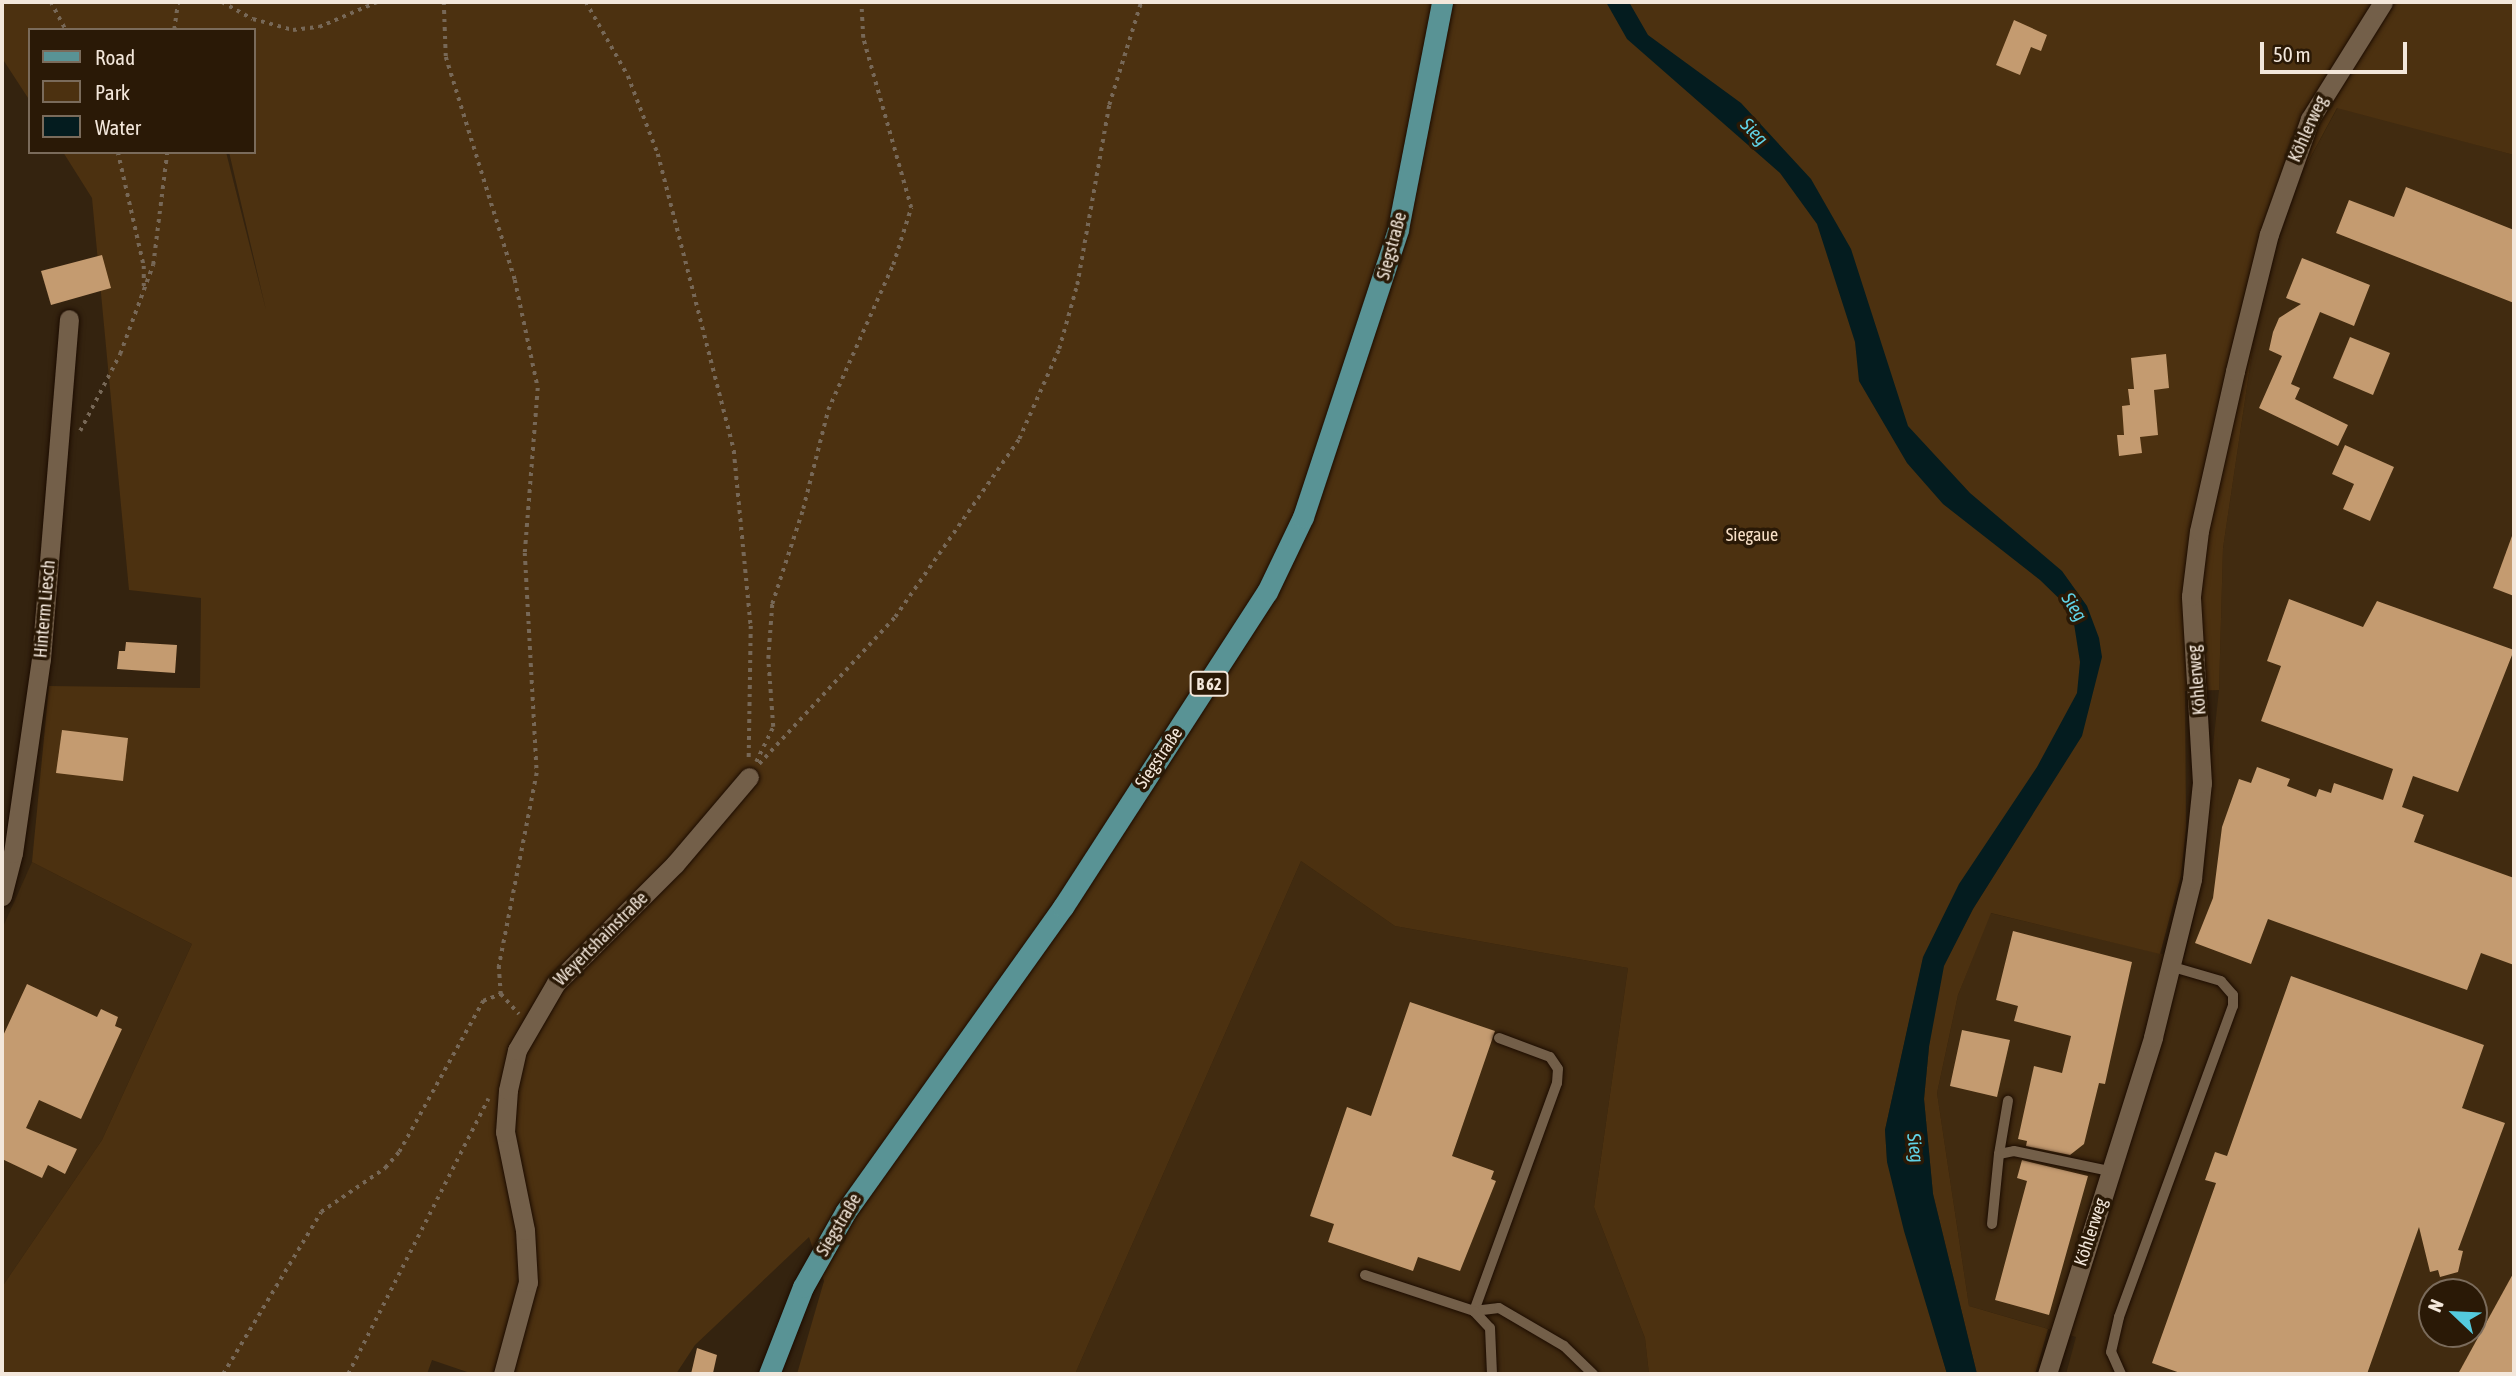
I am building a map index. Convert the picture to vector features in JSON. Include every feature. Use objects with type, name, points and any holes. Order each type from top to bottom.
[{"type":"main road","name":"Siegstraße","points":[[769,1374],[803,1287],[846,1211],[1027,960],[1268,592],[1303,517],[1398,229],[1442,2]]},
{"type":"street","name":"Köhlerweg","points":[[2047,1374],[2173,967],[2192,879],[2202,783],[2191,596],[2199,531],[2269,234],[2290,172],[2325,89],[2383,2]]},
{"type":"street","name":"Hinterm Liesch","points":[[2,896],[13,853],[41,659],[69,319]]},
{"type":"street","name":"Weyertshainstraße","points":[[503,1374],[527,1282],[525,1230],[507,1156],[505,1112],[511,1070],[530,1021],[574,963],[675,864],[749,776]]},
{"type":"lane","points":[[2121,1374],[2111,1352],[2119,1317],[2233,1006],[2233,995],[2221,981],[2173,967]]},
{"type":"lane","points":[[1474,1311],[1557,1083],[1558,1069],[1550,1057],[1499,1038]]},
{"type":"lane","points":[[1992,1224],[2008,1101]]},
{"type":"lane","points":[[1999,1154],[2014,1151],[2110,1171]]},
{"type":"lane","points":[[1365,1275],[1474,1311],[1499,1308],[1564,1346],[1593,1374]]},
{"type":"lane","points":[[1474,1311],[1490,1328],[1492,1374]]},
{"type":"path","points":[[51,2],[65,28]]},
{"type":"path","points":[[174,28],[178,2]]},
{"type":"path","points":[[222,2],[253,19],[293,30],[319,27],[377,2]]},
{"type":"path","points":[[444,2],[446,57],[515,280],[538,388],[525,553],[537,773],[499,966],[501,994],[511,1009],[530,1021]]},
{"type":"path","points":[[586,2],[628,76],[659,154],[734,451],[751,626],[749,776]]},
{"type":"path","points":[[749,776],[773,727],[768,659],[772,604],[800,520],[828,411],[894,265],[911,208],[863,38],[861,2]]},
{"type":"path","points":[[749,776],[895,617],[1019,439],[1059,349],[1077,285],[1109,105],[1141,2]]},
{"type":"path","points":[[118,154],[144,266],[144,290]]},
{"type":"path","points":[[75,441],[120,354],[144,290],[156,246],[167,154]]},
{"type":"path","points":[[223,1374],[321,1212],[385,1168],[399,1152],[476,1011],[487,997],[501,994]]},
{"type":"path","points":[[348,1374],[482,1107],[511,1070]]},
{"type":"shaded area","points":[[2338,107],[2514,155],[2514,1374],[2066,1374],[2076,1337],[1969,1306],[1937,1093],[1958,995],[1990,913],[2184,959],[2195,913],[2219,690],[2223,548],[2270,232]]},
{"type":"shaded area","points":[[1301,861],[1395,926],[1628,968],[1594,1207],[1645,1338],[1649,1374],[1075,1374]]},
{"type":"shaded area","points":[[32,862],[192,944],[102,1140],[2,1287],[2,929]]},
{"type":"green space","name":"Siegaue","points":[[2,2],[2514,2],[2514,155],[2337,108],[2270,232],[2223,548],[2219,690],[2185,691],[2186,828],[2181,875],[2160,954],[1991,913],[1958,995],[1937,1093],[1969,1306],[2048,1329],[2035,1374],[1977,1374],[1933,1194],[1924,1099],[1929,1047],[1923,959],[1885,1130],[1887,1159],[1947,1374],[1649,1374],[1645,1338],[1594,1207],[1628,968],[1395,926],[1301,861],[1075,1374],[797,1374],[824,1281],[809,1237],[695,1345],[676,1374],[473,1374],[432,1360],[427,1374],[2,1374],[2,1287],[102,1140],[192,944],[32,862],[49,686],[200,688],[201,598],[129,590],[92,198],[64,154],[227,154],[266,310],[229,154],[256,154],[256,28],[28,28],[28,98],[2,58]],"holes":[[[2029,819],[1973,909],[1962,930],[1972,899]]]},
{"type":"water","name":"Sieg","points":[[1606,2],[1629,2],[1648,35],[1741,103],[1811,179],[1851,249],[1908,426],[1970,493],[2062,571],[2087,606],[2099,638],[2102,657],[2082,736],[1973,909],[1944,966],[1929,1047],[1924,1099],[1933,1194],[1977,1374],[1947,1374],[1904,1231],[1887,1162],[1885,1130],[1923,957],[1959,884],[2037,767],[2077,693],[2080,662],[2072,611],[2040,580],[1943,504],[1907,463],[1859,381],[1855,342],[1817,224],[1780,173],[1627,39]]},
{"type":"building","points":[[2014,20],[2047,35],[2041,51],[2031,47],[2020,75],[1996,65]]},
{"type":"building","points":[[2406,187],[2514,230],[2514,303],[2336,233],[2349,200],[2394,217]]},
{"type":"building","points":[[102,255],[111,288],[51,305],[41,271]]},
{"type":"building","points":[[2302,258],[2370,285],[2354,326],[2320,312],[2291,384],[2300,388],[2295,399],[2348,425],[2338,446],[2259,408],[2282,356],[2269,350],[2273,332],[2279,318],[2301,304],[2286,298]]},
{"type":"building","points":[[2350,337],[2390,353],[2373,395],[2333,378]]},
{"type":"building","points":[[2166,354],[2169,388],[2154,390],[2158,435],[2140,437],[2142,453],[2119,456],[2117,435],[2124,435],[2122,406],[2130,405],[2128,389],[2134,389],[2131,358]]},
{"type":"building","points":[[2345,445],[2394,467],[2370,521],[2343,509],[2354,484],[2332,474]]},
{"type":"building","points":[[2514,536],[2514,596],[2493,588]]},
{"type":"building","points":[[2289,599],[2363,627],[2377,601],[2514,650],[2458,792],[2413,776],[2402,807],[2424,815],[2414,842],[2514,878],[2514,965],[2481,953],[2467,990],[2268,919],[2251,964],[2195,943],[2213,898],[2222,827],[2239,779],[2251,783],[2257,767],[2290,779],[2287,786],[2316,797],[2319,789],[2331,793],[2334,783],[2383,800],[2393,769],[2261,721],[2281,666],[2267,661]]},
{"type":"building","points":[[126,642],[177,645],[175,673],[117,669],[119,651],[125,651]]},
{"type":"building","points":[[62,730],[128,738],[123,781],[56,773]]},
{"type":"building","points":[[2013,931],[2132,962],[2105,1084],[2099,1083],[2084,1144],[2070,1155],[2026,1146],[2027,1141],[2018,1139],[2034,1066],[2062,1073],[2071,1036],[2014,1021],[2018,1006],[1996,1000]]},
{"type":"building","points":[[2291,976],[2484,1045],[2462,1108],[2505,1123],[2458,1250],[2463,1251],[2458,1272],[2440,1277],[2438,1270],[2430,1272],[2419,1227],[2367,1374],[2183,1374],[2152,1363],[2216,1183],[2205,1180],[2215,1152],[2227,1156]]},
{"type":"building","points":[[27,984],[97,1017],[101,1009],[118,1017],[115,1026],[122,1029],[81,1119],[39,1100],[26,1128],[77,1149],[65,1174],[48,1165],[42,1178],[2,1159],[2,1038]]},
{"type":"building","points":[[1410,1002],[1495,1031],[1452,1156],[1494,1171],[1491,1179],[1496,1181],[1460,1271],[1418,1257],[1413,1271],[1328,1242],[1334,1224],[1310,1216],[1347,1107],[1371,1116]]},
{"type":"building","points":[[1962,1030],[2010,1040],[1997,1097],[1950,1086]]},
{"type":"building","points":[[2022,1160],[2088,1176],[2049,1315],[1995,1300],[2027,1181],[2017,1178]]},
{"type":"building","points":[[2514,1272],[2514,1374],[2458,1374],[2472,1348],[2488,1348],[2488,1319]]},
{"type":"building","points":[[697,1348],[717,1355],[713,1373],[691,1374]]}]
